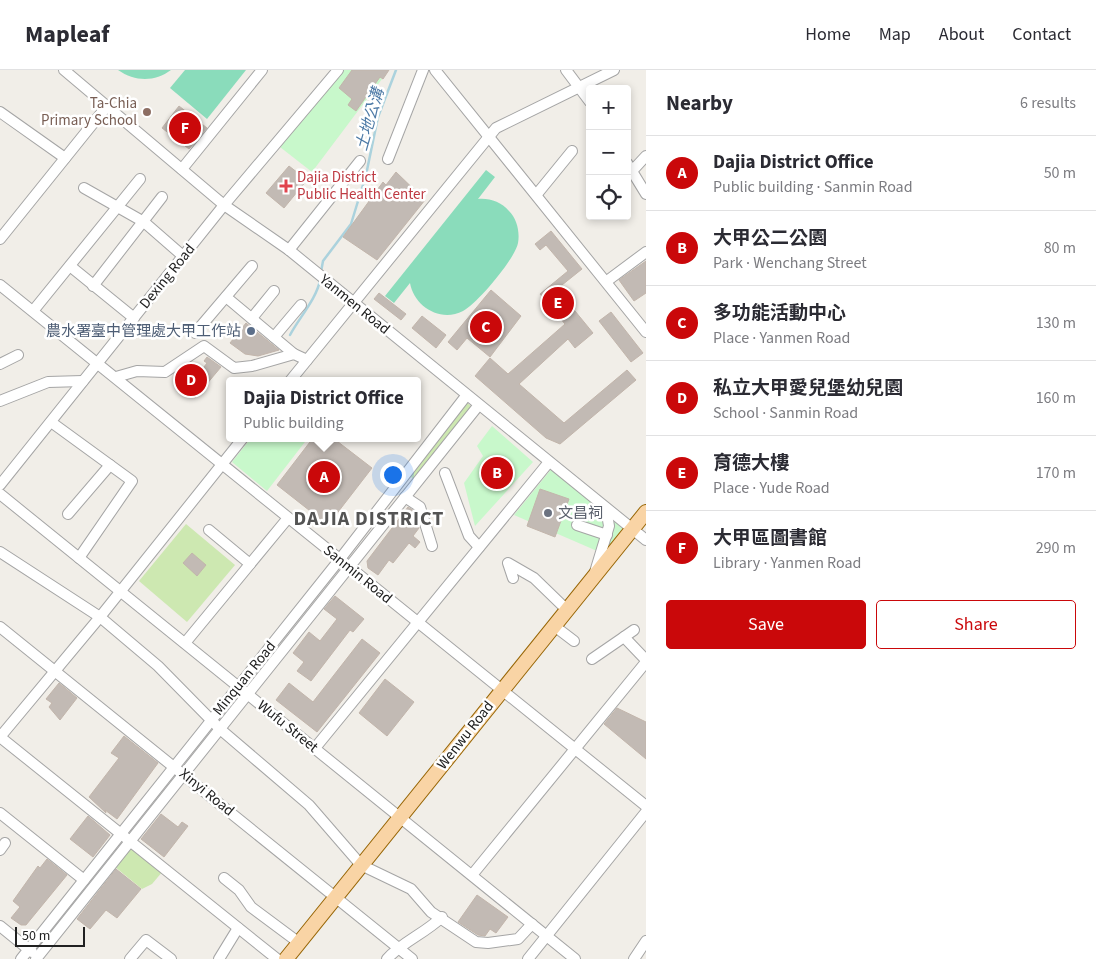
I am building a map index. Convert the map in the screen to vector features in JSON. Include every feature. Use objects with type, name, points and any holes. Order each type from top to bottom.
[{"type":"main road","name":"Wenwu Road","points":[[286,959],[335,896],[401,817],[501,689],[646,512]]},
{"type":"street","name":"Yanmen Road","points":[[64,70],[224,205],[288,250],[478,406],[646,540]]},
{"type":"street","points":[[182,169],[262,70]]},
{"type":"street","name":"Dexing Road","points":[[0,484],[224,205],[338,70]]},
{"type":"street","points":[[388,159],[423,70]]},
{"type":"street","points":[[435,70],[537,194],[646,332]]},
{"type":"street","points":[[566,70],[586,96]]},
{"type":"street","points":[[293,377],[488,135],[496,128],[614,70]]},
{"type":"street","points":[[0,239],[107,106]]},
{"type":"street","points":[[0,112],[65,158]]},
{"type":"street","points":[[537,194],[572,151]]},
{"type":"street","points":[[631,166],[646,156]]},
{"type":"street","points":[[288,250],[360,161]]},
{"type":"street","points":[[631,169],[646,194]]},
{"type":"street","points":[[33,311],[140,179]]},
{"type":"street","points":[[84,188],[144,222],[183,256]]},
{"type":"street","points":[[93,286],[162,197]]},
{"type":"street","points":[[607,281],[646,252]]},
{"type":"street","points":[[70,266],[134,318]]},
{"type":"street","points":[[195,333],[252,266]]},
{"type":"street","name":"Sanmin Road","points":[[0,285],[223,462],[288,518],[646,806]]},
{"type":"street","points":[[252,318],[274,291]]},
{"type":"street","points":[[226,297],[294,354],[307,360]]},
{"type":"street","points":[[274,337],[301,304]]},
{"type":"street","points":[[116,377],[137,372],[165,372],[204,346],[234,368],[252,366],[294,354]]},
{"type":"street","points":[[0,364],[18,355]]},
{"type":"street","points":[[0,401],[48,382],[83,381]]},
{"type":"street","name":"Minquan Road","points":[[21,959],[340,559],[466,396]]},
{"type":"street","name":"Minquan Road","points":[[38,958],[478,406]]},
{"type":"street","points":[[50,422],[132,481],[79,558]]},
{"type":"street","points":[[240,442],[100,617],[0,737],[277,959]]},
{"type":"street","points":[[315,748],[549,462]]},
{"type":"street","points":[[68,514],[110,465]]},
{"type":"street","points":[[445,473],[469,536],[479,547]]},
{"type":"street","points":[[401,480],[420,507],[432,546]]},
{"type":"street","name":"Wufu Street","points":[[0,494],[574,959]]},
{"type":"street","points":[[593,576],[609,526],[606,508]]},
{"type":"street","points":[[185,643],[288,518]]},
{"type":"street","points":[[577,525],[607,535]]},
{"type":"street","points":[[209,530],[250,564]]},
{"type":"street","points":[[0,552],[100,617],[158,666],[220,729],[309,805],[361,865],[411,890],[431,912],[442,917],[476,942],[518,939],[532,924]]},
{"type":"street","points":[[513,578],[508,563],[534,578],[566,609]]},
{"type":"street","points":[[553,625],[574,641]]},
{"type":"street","name":"Xinyi Road","points":[[0,627],[412,959]]},
{"type":"street","points":[[592,659],[634,630]]},
{"type":"street","points":[[472,876],[646,661],[624,637]]},
{"type":"street","points":[[528,959],[646,812]]},
{"type":"street","points":[[0,813],[84,880]]},
{"type":"street","points":[[224,878],[239,890],[251,907],[298,942]]},
{"type":"street","points":[[387,959],[398,947],[415,939],[442,917]]},
{"type":"street","points":[[0,926],[38,958]]},
{"type":"street","points":[[219,959],[238,928]]},
{"type":"street","points":[[130,959],[146,940],[170,959]]},
{"type":"street","points":[[634,959],[646,941]]},
{"type":"green space","points":[[118,70],[171,70],[158,77],[145,79],[131,77]]},
{"type":"green space","points":[[185,70],[246,70],[207,119],[170,88]]},
{"type":"green space","points":[[342,70],[369,70],[382,79],[312,172],[280,147]]},
{"type":"green space","points":[[486,170],[495,177],[478,199],[491,200],[506,208],[514,218],[519,234],[515,250],[503,270],[477,300],[463,311],[454,314],[446,315],[429,310],[417,299],[410,283],[394,303],[385,296]]},
{"type":"green space","points":[[465,401],[472,407],[415,480],[407,474]]},
{"type":"green space","points":[[492,426],[533,462],[475,526],[464,483],[483,456],[477,446]]},
{"type":"green space","points":[[248,442],[305,442],[267,491],[232,462]]},
{"type":"green space","points":[[553,467],[625,525],[604,554],[514,515]]},
{"type":"green space","points":[[186,524],[235,565],[187,622],[139,581]]},
{"type":"green space","points":[[133,846],[163,871],[152,884],[142,889],[115,867]]},
{"type":"building","points":[[352,70],[389,70],[383,79],[380,77],[356,111],[348,105],[352,99],[339,88]]},
{"type":"building","points":[[179,106],[207,128],[189,149],[162,128]]},
{"type":"building","name":"Dajia District Public Health Center","points":[[289,166],[307,180],[284,208],[266,193]]},
{"type":"building","points":[[396,172],[425,200],[377,260],[343,237],[383,182],[386,185]]},
{"type":"building","points":[[551,231],[582,269],[557,289],[593,333],[575,348],[568,339],[519,384],[564,423],[627,370],[636,380],[560,444],[546,438],[475,376],[490,358],[508,374],[565,324],[540,294],[568,271],[546,245],[540,250],[535,244]]},
{"type":"building","points":[[646,261],[646,293],[634,301],[619,280]]},
{"type":"building","points":[[491,290],[521,316],[490,357],[467,338],[457,350],[448,342]]},
{"type":"building","points":[[379,293],[406,314],[401,320],[374,299]]},
{"type":"building","points":[[611,312],[643,353],[631,362],[599,321]]},
{"type":"building","points":[[422,316],[446,335],[436,348],[412,328]]},
{"type":"building","name":"農水署臺中管理處大甲工作站","points":[[246,323],[279,350],[258,356],[245,354],[230,343]]},
{"type":"building","points":[[207,357],[221,367],[195,398],[175,383],[184,372],[191,384],[207,363],[204,361]]},
{"type":"building","points":[[310,442],[338,442],[372,468],[328,525],[277,485]]},
{"type":"building","name":"文昌祠","points":[[540,489],[569,499],[555,537],[527,526]]},
{"type":"building","points":[[408,507],[414,511],[419,528],[413,536],[420,542],[415,548],[409,543],[393,563],[389,560],[378,575],[368,568],[367,561]]},
{"type":"building","points":[[192,553],[206,565],[197,576],[183,563]]},
{"type":"building","points":[[335,596],[364,619],[353,632],[350,630],[311,681],[297,671],[304,662],[293,653],[309,632],[320,641],[337,619],[324,609]]},
{"type":"building","points":[[362,639],[380,653],[317,732],[276,700],[289,683],[313,702]]},
{"type":"building","points":[[385,679],[414,702],[387,736],[359,713]]},
{"type":"building","points":[[59,683],[77,698],[60,720],[49,707],[52,703],[46,699]]},
{"type":"building","points":[[617,708],[646,722],[646,759],[604,724]]},
{"type":"building","points":[[124,736],[158,763],[117,819],[105,810],[106,813],[89,797],[119,758],[111,753]]},
{"type":"building","points":[[161,814],[178,827],[182,822],[188,826],[164,857],[141,839]]},
{"type":"building","points":[[88,816],[110,835],[93,857],[70,839]]},
{"type":"building","points":[[47,859],[67,875],[26,925],[21,925],[11,918],[20,907],[13,901],[38,866],[40,868]]},
{"type":"building","points":[[116,869],[141,889],[117,918],[106,910],[90,929],[77,919]]},
{"type":"building","points":[[477,895],[508,917],[496,933],[490,929],[485,936],[478,935],[458,922]]},
{"type":"waterway","name":"土地公溝","points":[[321,272],[323,261],[351,224],[366,175],[378,117],[396,70]]},
{"type":"waterway","name":"土地公溝","points":[[290,335],[312,301],[320,280]]},
{"type":"place","name":"Ta-Chia Primary School","points":[[147,112]]},
{"type":"place","name":"大甲區圖書館","points":[[185,128]]},
{"type":"place","name":"Dajia District Public Health Center","points":[[286,186]]},
{"type":"place","name":"育德大樓","points":[[558,303]]},
{"type":"place","name":"多功能活動中心","points":[[486,327]]},
{"type":"place","name":"農水署臺中管理處大甲工作站","points":[[251,331]]},
{"type":"place","name":"私立大甲愛兒堡幼兒園","points":[[191,380]]},
{"type":"place","name":"大甲公二公園","points":[[497,473]]},
{"type":"place","name":"Dajia District Office","points":[[324,477]]},
{"type":"place","name":"文昌祠","points":[[548,513]]},
{"type":"district","name":"DAJIA DISTRICT","points":[[369,518]]}]
